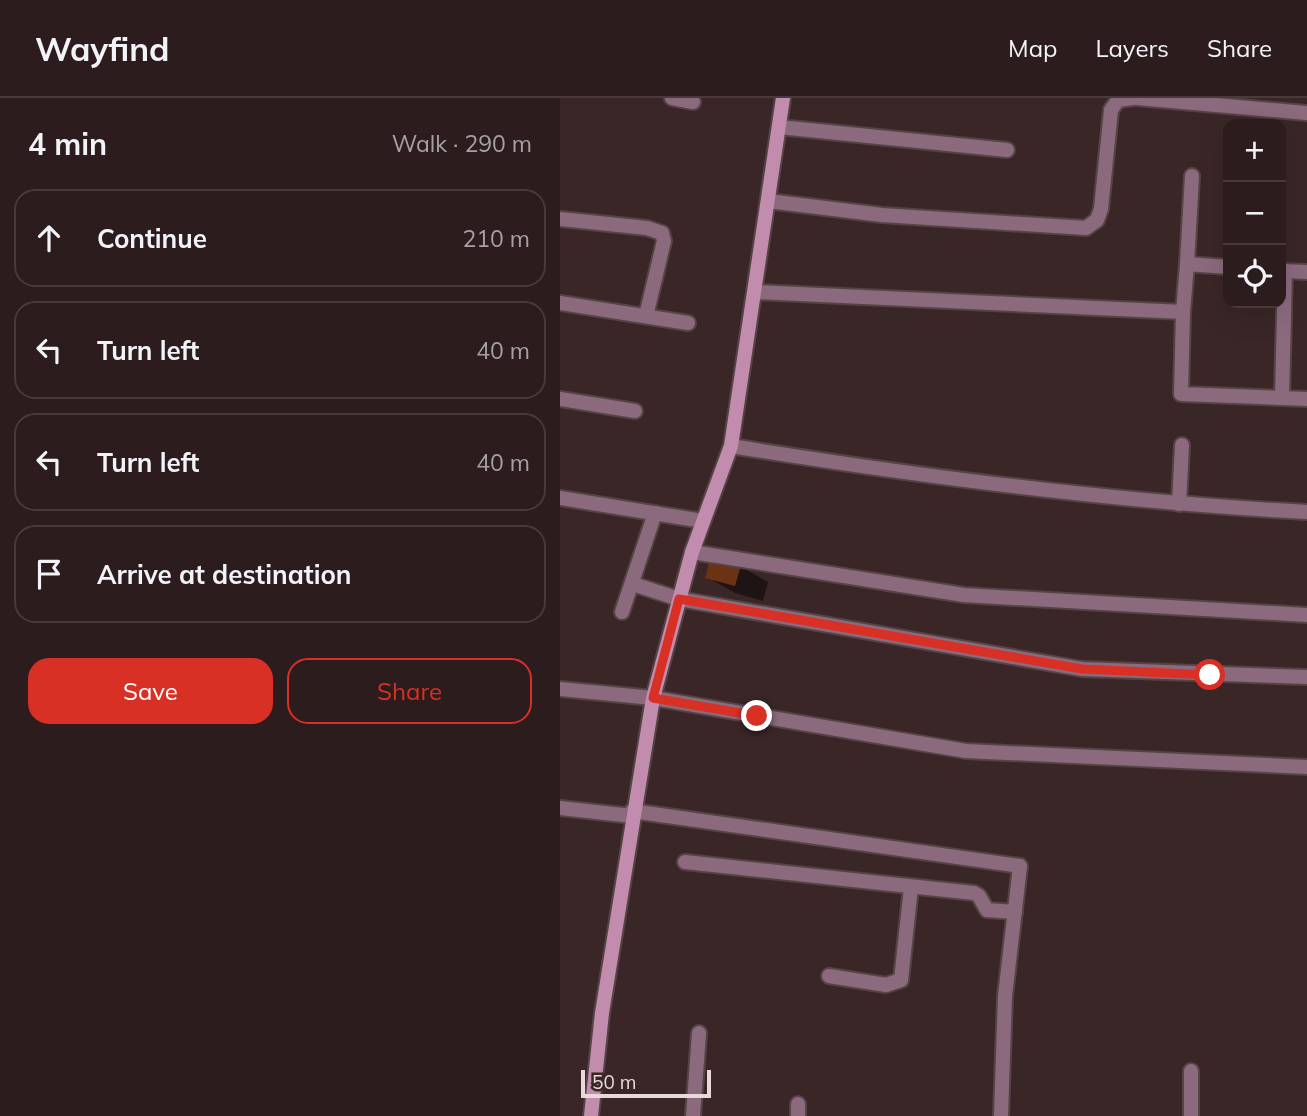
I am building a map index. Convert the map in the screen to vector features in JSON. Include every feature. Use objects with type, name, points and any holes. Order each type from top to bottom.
[{"type":"street","points":[[672,98],[693,102]]},
{"type":"street","points":[[591,1116],[601,1013],[653,698],[692,552],[731,446],[783,98]]},
{"type":"street","points":[[768,201],[882,215],[1086,228],[1097,220],[1101,209],[1111,110],[1118,100],[1135,98],[1307,113]]},
{"type":"street","points":[[779,127],[1007,150]]},
{"type":"street","points":[[1192,176],[1183,312],[1181,394],[1307,399]]},
{"type":"street","points":[[560,219],[647,228],[663,233],[664,241],[646,316]]},
{"type":"street","points":[[1187,264],[1223,267]]},
{"type":"street","points":[[1286,271],[1307,272]]},
{"type":"street","points":[[755,292],[1183,312]]},
{"type":"street","points":[[560,303],[688,323]]},
{"type":"street","points":[[1282,398],[1283,308]]},
{"type":"street","points":[[560,399],[635,411]]},
{"type":"street","points":[[1179,504],[1182,445]]},
{"type":"street","points":[[731,446],[898,473],[1179,504],[1307,512]]},
{"type":"street","points":[[560,498],[703,521]]},
{"type":"street","points":[[622,612],[655,513]]},
{"type":"street","points":[[692,552],[964,595],[1307,615]]},
{"type":"street","points":[[633,584],[679,599],[1082,669],[1307,677]]},
{"type":"street","points":[[560,689],[653,698],[966,751],[1307,767]]},
{"type":"street","points":[[560,808],[632,813],[1020,866],[1005,996],[1001,1116]]},
{"type":"street","points":[[685,862],[974,893],[979,896],[987,910],[1015,912]]},
{"type":"street","points":[[829,976],[886,985],[901,980],[911,887]]},
{"type":"street","points":[[693,1116],[699,1033]]},
{"type":"street","points":[[1191,1071],[1191,1116]]},
{"type":"building","points":[[711,556],[741,565],[735,586],[705,578]]},
{"type":"route","points":[[757,716],[653,698],[679,599],[1082,669],[1210,675]]}]
